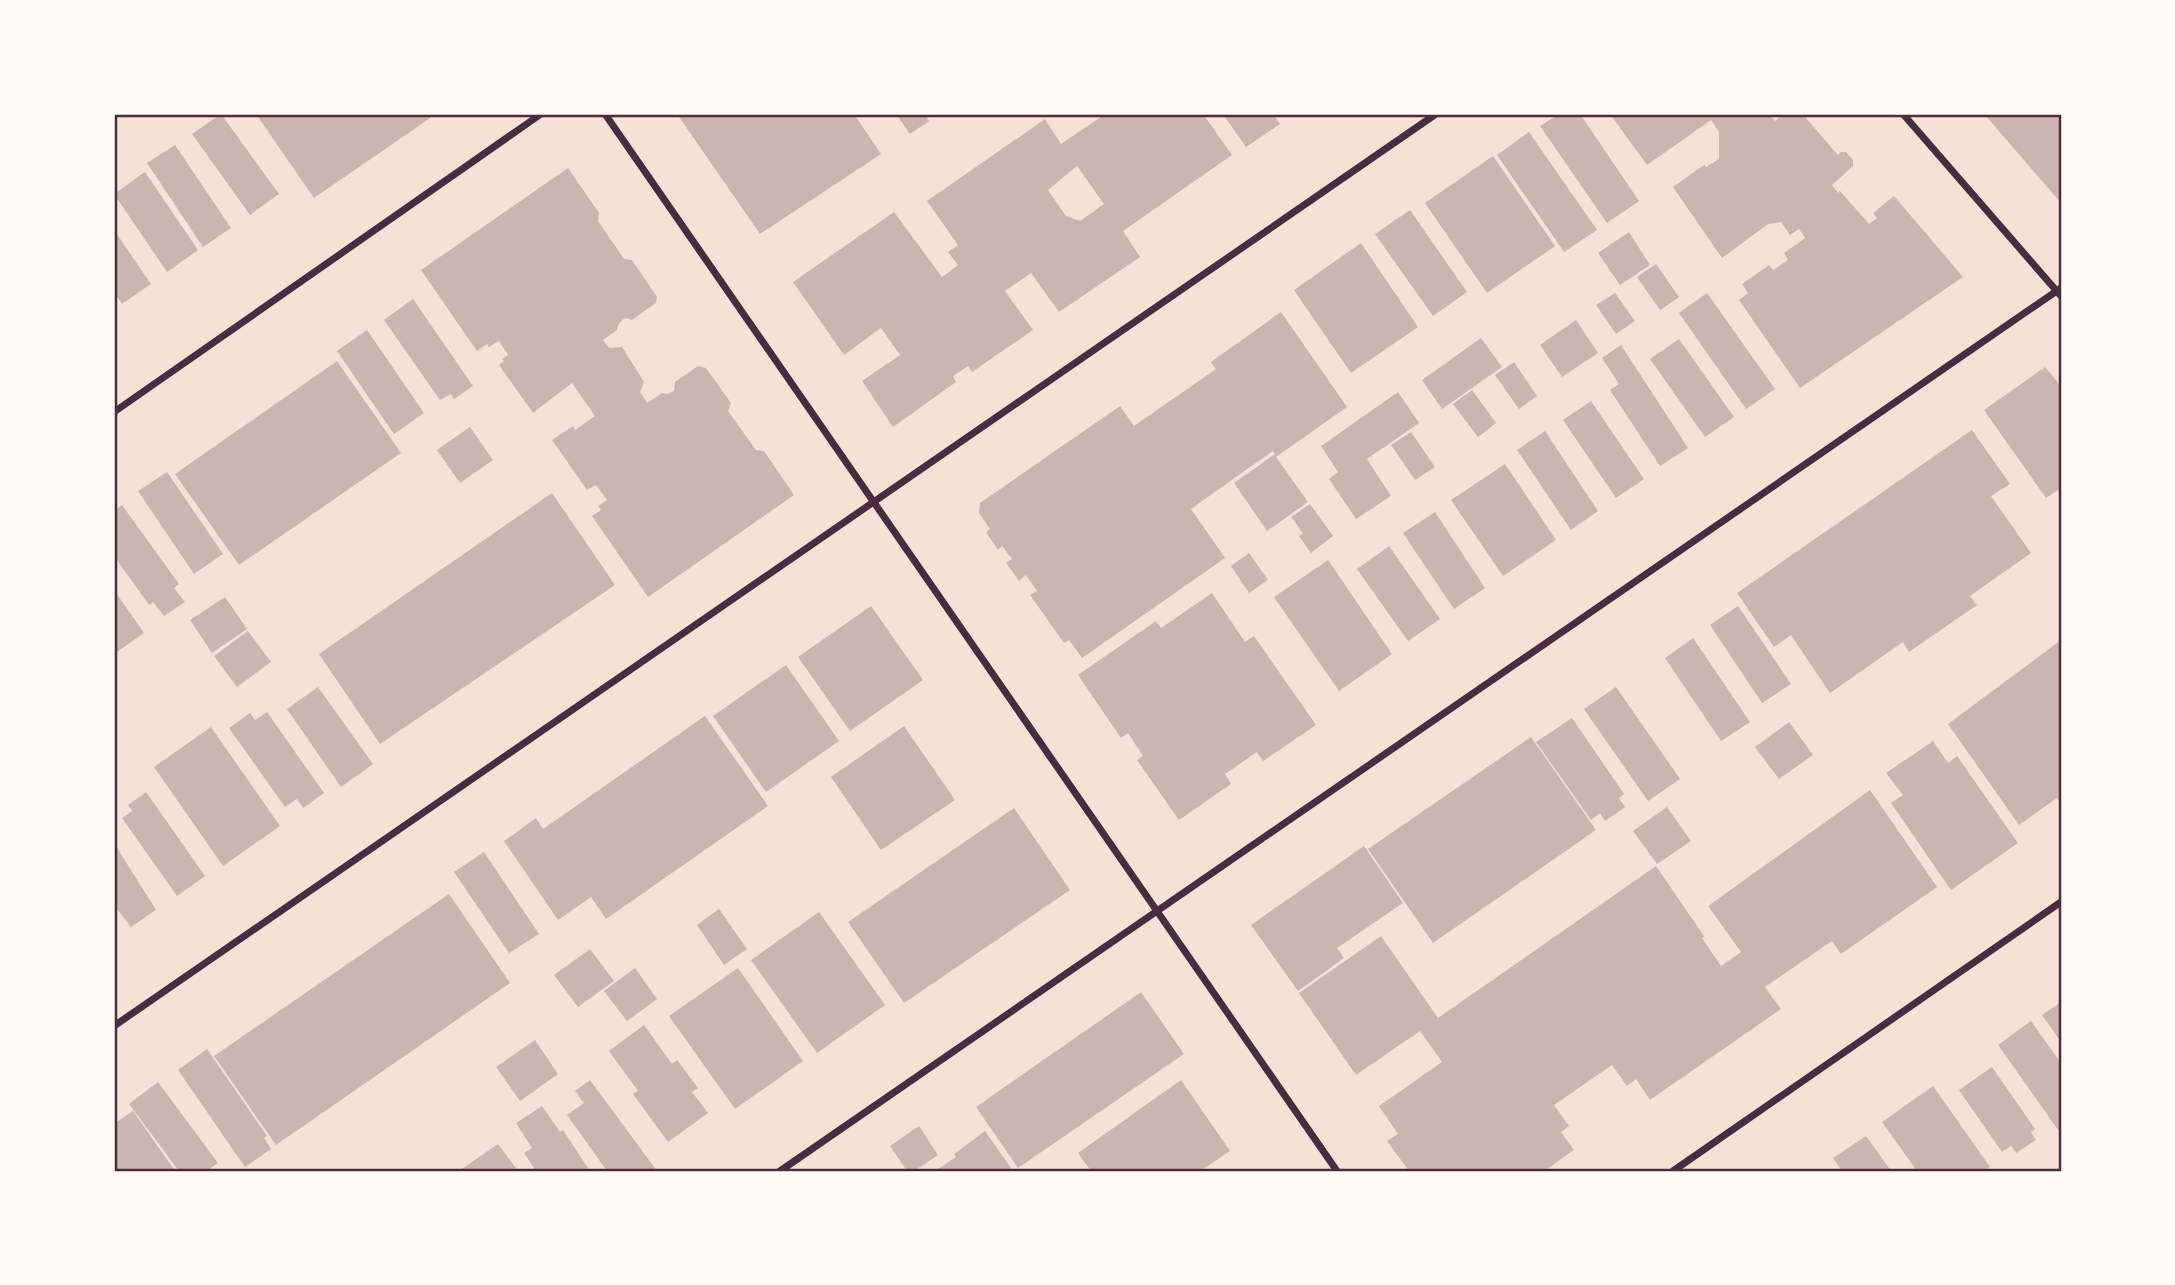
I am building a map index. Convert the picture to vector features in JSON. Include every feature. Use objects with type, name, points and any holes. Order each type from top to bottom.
[{"type":"street","points":[[114,412],[541,114]]},
{"type":"street","points":[[606,114],[1337,1171]]},
{"type":"street","points":[[114,1026],[1436,114]]},
{"type":"street","points":[[780,1171],[1156,910],[2060,292],[1903,114]]},
{"type":"street","points":[[1673,1171],[2061,902]]},
{"type":"building","points":[[221,114],[279,194],[250,215],[192,134]]},
{"type":"building","points":[[256,114],[436,114],[314,198]]},
{"type":"building","points":[[677,114],[854,114],[881,154],[760,234]]},
{"type":"building","points":[[896,114],[932,114],[927,118],[929,121],[910,134]]},
{"type":"building","points":[[1105,114],[1203,114],[1232,155],[1123,231],[1140,257],[1059,312],[1031,273],[1005,291],[1033,330],[972,372],[968,366],[953,376],[956,382],[893,427],[862,381],[900,355],[881,328],[844,355],[793,282],[894,212],[942,277],[958,265],[948,252],[958,245],[927,201],[1045,119],[1061,144]],"holes":[[[1077,166],[1104,204],[1080,221],[1066,216],[1048,190]]]},
{"type":"building","points":[[1223,114],[1273,114],[1280,124],[1246,147]]},
{"type":"building","points":[[1559,114],[1580,114],[1639,201],[1607,223],[1540,126]]},
{"type":"building","points":[[1610,114],[1769,114],[1775,121],[1783,114],[1810,114],[1806,118],[1838,155],[1846,152],[1853,160],[1853,166],[1832,185],[1838,193],[1840,191],[1869,224],[1877,218],[1873,213],[1894,196],[1963,277],[1800,388],[1739,300],[1748,293],[1742,284],[1769,265],[1773,270],[1788,260],[1784,253],[1805,238],[1799,229],[1790,235],[1781,222],[1768,224],[1722,258],[1673,187],[1704,165],[1706,167],[1719,159],[1719,132],[1711,120],[1647,165]]},
{"type":"building","points":[[2061,114],[2061,203],[1985,115]]},
{"type":"building","points":[[1529,132],[1597,230],[1564,252],[1497,155]]},
{"type":"building","points":[[175,145],[231,228],[203,247],[147,163]]},
{"type":"building","points":[[1493,156],[1555,246],[1487,293],[1425,203]]},
{"type":"building","points":[[568,168],[599,213],[598,221],[624,259],[632,260],[657,297],[656,303],[632,320],[625,318],[619,323],[617,330],[603,340],[609,348],[622,347],[644,382],[640,392],[647,403],[662,393],[674,391],[675,382],[698,366],[706,368],[731,403],[728,411],[756,450],[764,451],[794,495],[648,597],[592,516],[601,510],[598,506],[607,500],[596,485],[587,490],[552,440],[573,426],[575,430],[595,416],[572,383],[533,413],[499,365],[508,355],[499,341],[489,347],[487,344],[477,351],[421,270]]},
{"type":"building","points":[[145,172],[198,250],[167,272],[114,194]]},
{"type":"building","points":[[1410,210],[1467,292],[1433,316],[1375,234]]},
{"type":"building","points":[[114,230],[151,284],[122,304],[114,292]]},
{"type":"building","points":[[1629,232],[1650,265],[1620,285],[1598,253]]},
{"type":"building","points":[[1361,243],[1418,327],[1351,373],[1294,290]]},
{"type":"building","points":[[1656,264],[1679,297],[1660,310],[1637,277]]},
{"type":"building","points":[[1615,293],[1635,321],[1616,334],[1596,305]]},
{"type":"building","points":[[1707,293],[1775,389],[1746,409],[1679,313]]},
{"type":"building","points":[[413,299],[473,386],[454,399],[451,394],[440,400],[384,320]]},
{"type":"building","points":[[1281,312],[1347,407],[1276,457],[1308,502],[1267,531],[1234,483],[1275,454],[1273,451],[1191,509],[1225,558],[1082,658],[1069,640],[1064,643],[1030,595],[1037,591],[1026,575],[1019,581],[1006,563],[1012,559],[1002,546],[998,550],[986,532],[990,529],[979,513],[980,503],[1120,406],[1134,426],[1216,369],[1211,362]]},
{"type":"building","points":[[1576,320],[1598,353],[1562,377],[1540,345]]},
{"type":"building","points":[[367,330],[424,413],[394,434],[337,351]]},
{"type":"building","points":[[1481,338],[1502,367],[1442,409],[1422,380]]},
{"type":"building","points":[[1679,339],[1734,417],[1705,437],[1650,359]]},
{"type":"building","points":[[1621,345],[1688,448],[1660,466],[1610,390],[1619,384],[1602,358]]},
{"type":"building","points":[[337,361],[401,453],[239,565],[175,474]]},
{"type":"building","points":[[1514,362],[1537,396],[1519,409],[1495,375]]},
{"type":"building","points":[[2045,367],[2061,386],[2061,488],[2046,498],[1984,410]]},
{"type":"building","points":[[1472,390],[1496,423],[1478,437],[1453,404]]},
{"type":"building","points":[[1398,392],[1419,423],[1367,459],[1391,496],[1356,519],[1329,479],[1338,472],[1321,446]]},
{"type":"building","points":[[1591,401],[1644,479],[1616,498],[1563,420]]},
{"type":"building","points":[[470,427],[493,460],[460,483],[437,450]]},
{"type":"building","points":[[1972,430],[2010,484],[1991,496],[2031,553],[1970,596],[1977,605],[1909,652],[1903,642],[1830,693],[1791,635],[1774,647],[1737,593]]},
{"type":"building","points":[[1545,431],[1598,511],[1571,530],[1517,450]]},
{"type":"building","points":[[1411,432],[1435,467],[1415,480],[1391,445]]},
{"type":"building","points":[[1505,464],[1556,540],[1503,576],[1451,500]]},
{"type":"building","points":[[167,472],[223,554],[194,574],[138,491]]},
{"type":"building","points":[[552,493],[615,585],[380,744],[319,654]]},
{"type":"building","points":[[1310,504],[1333,536],[1311,553],[1299,536],[1303,533],[1291,517]]},
{"type":"building","points":[[122,505],[179,584],[174,588],[185,602],[164,616],[153,602],[149,605],[114,556],[114,511]]},
{"type":"building","points":[[1435,512],[1485,588],[1454,609],[1403,533]]},
{"type":"building","points":[[1389,546],[1440,619],[1408,641],[1357,569]]},
{"type":"building","points":[[1249,553],[1268,580],[1249,593],[1231,566]]},
{"type":"building","points":[[1328,560],[1392,654],[1339,691],[1274,597]]},
{"type":"building","points":[[114,590],[144,633],[114,654]]},
{"type":"building","points":[[1212,593],[1245,642],[1254,636],[1316,725],[1263,761],[1257,752],[1225,774],[1231,784],[1179,820],[1137,760],[1143,756],[1128,733],[1121,738],[1078,675],[1156,621],[1161,628]]},
{"type":"building","points":[[225,597],[247,629],[212,653],[190,620]]},
{"type":"building","points":[[871,606],[923,680],[850,731],[798,657]]},
{"type":"building","points":[[1738,606],[1791,684],[1762,703],[1710,625]]},
{"type":"building","points":[[248,631],[271,662],[237,687],[214,656]]},
{"type":"building","points":[[1693,638],[1750,722],[1721,741],[1665,658]]},
{"type":"building","points":[[2061,640],[2061,804],[2057,798],[2019,825],[1948,724]]},
{"type":"building","points":[[786,665],[839,741],[766,792],[713,716]]},
{"type":"building","points":[[318,687],[373,764],[341,787],[287,709]]},
{"type":"building","points":[[1616,687],[1680,779],[1648,801],[1584,709]]},
{"type":"building","points":[[267,712],[324,793],[303,808],[297,799],[285,807],[229,728],[250,713],[255,720]]},
{"type":"building","points":[[705,716],[768,806],[606,919],[591,897],[558,920],[504,841],[536,818],[543,829]]},
{"type":"building","points":[[1572,718],[1624,794],[1619,798],[1625,807],[1605,821],[1600,813],[1591,820],[1536,742]]},
{"type":"building","points":[[1789,722],[1813,755],[1779,779],[1755,747]]},
{"type":"building","points":[[904,726],[955,800],[881,850],[831,777]]},
{"type":"building","points":[[211,727],[280,826],[223,866],[154,767]]},
{"type":"building","points":[[1531,737],[1596,830],[1433,943],[1368,849]]},
{"type":"building","points":[[1933,741],[1948,763],[1957,756],[2018,843],[1951,890],[1891,803],[1903,795],[1886,773]]},
{"type":"building","points":[[1870,790],[1937,887],[1841,954],[1832,941],[1765,987],[1781,1009],[1650,1100],[1636,1079],[1627,1086],[1612,1065],[1554,1105],[1569,1126],[1561,1132],[1574,1150],[1544,1171],[1409,1171],[1387,1141],[1398,1134],[1379,1106],[1442,1062],[1420,1031],[1356,1075],[1299,993],[1381,936],[1438,1018],[1656,866],[1721,966],[1741,952],[1708,906]]},
{"type":"building","points":[[146,792],[205,876],[177,896],[122,818],[132,811],[128,805]]},
{"type":"building","points":[[1667,807],[1691,841],[1657,864],[1633,831]]},
{"type":"building","points":[[1014,808],[1070,890],[904,1003],[848,922]]},
{"type":"building","points":[[114,843],[156,910],[131,927],[114,905]]},
{"type":"building","points":[[1364,846],[1403,903],[1337,948],[1344,958],[1298,991],[1251,925]]},
{"type":"building","points":[[484,852],[539,934],[509,953],[454,872]]},
{"type":"building","points":[[449,894],[510,983],[276,1145],[214,1056]]},
{"type":"building","points":[[719,909],[747,949],[724,965],[697,925]]},
{"type":"building","points":[[819,912],[885,1005],[817,1053],[751,960]]},
{"type":"building","points":[[590,949],[614,981],[578,1007],[554,975]]},
{"type":"building","points":[[635,968],[657,999],[627,1021],[604,991]]},
{"type":"building","points":[[738,968],[803,1061],[735,1109],[669,1016]]},
{"type":"building","points":[[1141,992],[1184,1054],[1018,1168],[976,1107]]},
{"type":"building","points":[[2061,1002],[2061,1042],[2042,1015]]},
{"type":"building","points":[[2031,1021],[2061,1063],[2061,1134],[1998,1045]]},
{"type":"building","points":[[644,1025],[672,1064],[677,1060],[698,1088],[692,1092],[708,1113],[668,1142],[633,1094],[638,1091],[609,1051]]},
{"type":"building","points":[[535,1040],[558,1074],[520,1101],[496,1067]]},
{"type":"building","points":[[207,1049],[267,1136],[264,1138],[271,1149],[245,1167],[178,1070]]},
{"type":"building","points":[[1992,1067],[2035,1129],[2031,1132],[2036,1140],[2016,1153],[2011,1146],[2002,1152],[1959,1090]]},
{"type":"building","points":[[590,1080],[657,1171],[607,1171],[567,1115],[584,1103],[575,1091]]},
{"type":"building","points":[[1181,1080],[1230,1151],[1200,1171],[1091,1171],[1078,1153]]},
{"type":"building","points":[[158,1082],[218,1163],[206,1171],[179,1171],[129,1104]]},
{"type":"building","points":[[1933,1086],[1990,1167],[1984,1171],[1917,1171],[1882,1122]]},
{"type":"building","points":[[542,1106],[560,1132],[563,1130],[590,1171],[536,1171],[524,1153],[532,1148],[516,1123]]},
{"type":"building","points":[[133,1111],[175,1171],[114,1171],[114,1124]]},
{"type":"building","points":[[919,1126],[938,1155],[914,1171],[907,1171],[890,1146]]},
{"type":"building","points":[[985,1131],[1013,1171],[935,1171],[956,1157],[954,1154]]},
{"type":"building","points":[[1866,1136],[1891,1171],[1842,1171],[1833,1158]]},
{"type":"building","points":[[498,1144],[518,1171],[459,1171]]}]
